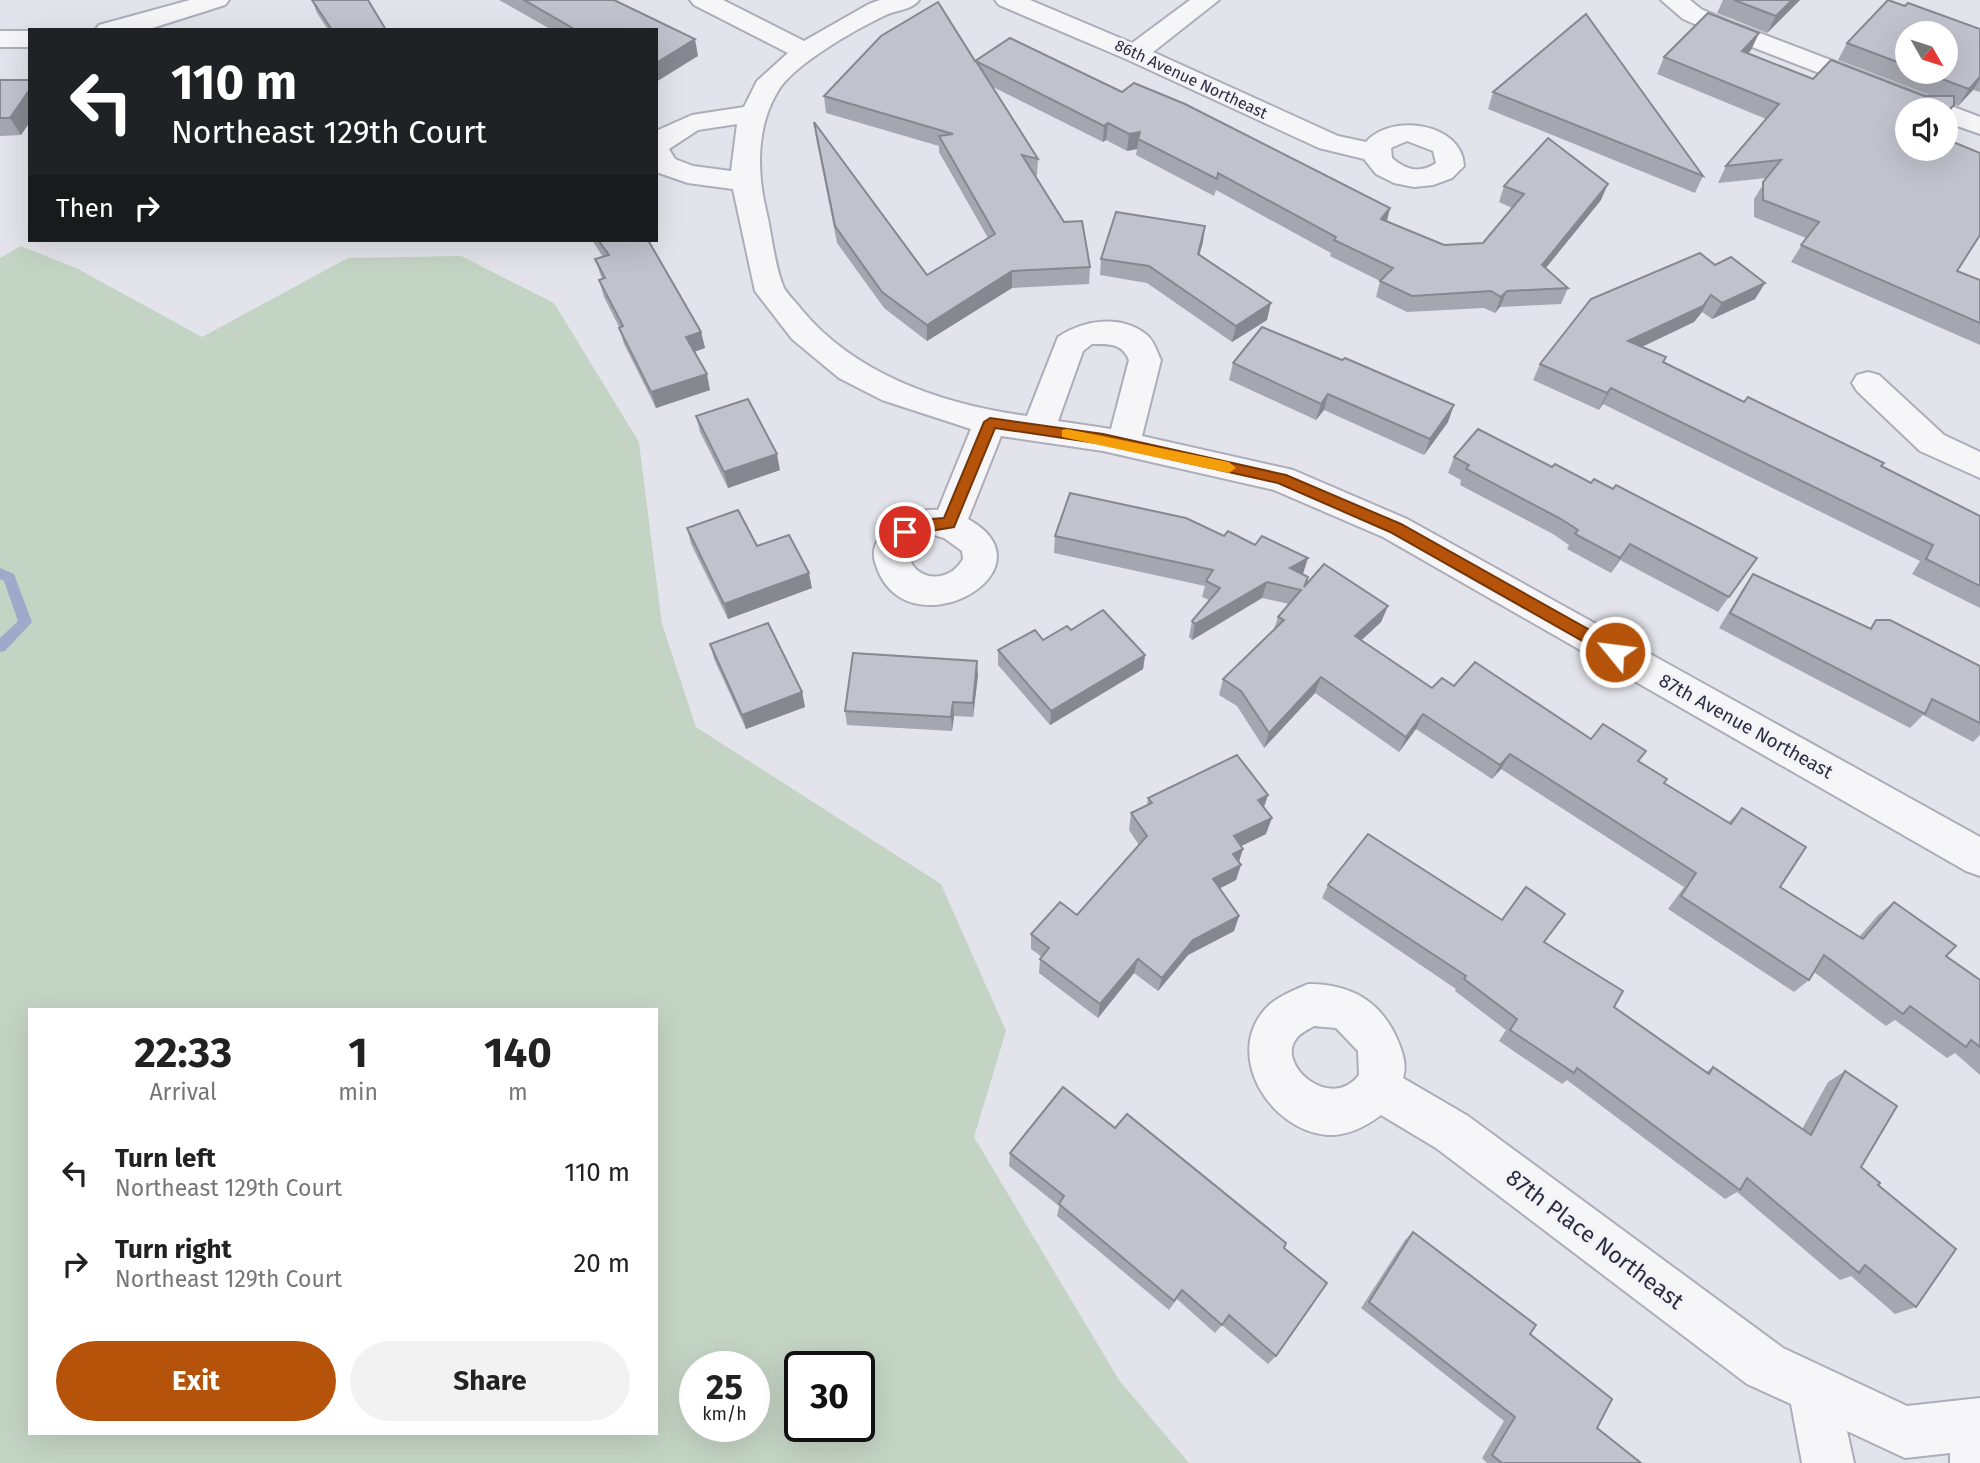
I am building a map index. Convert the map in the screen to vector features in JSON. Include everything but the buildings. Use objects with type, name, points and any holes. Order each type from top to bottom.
[{"type":"street","points":[[703,0],[805,51]]},
{"type":"street","points":[[658,145],[668,132],[701,120],[752,121],[766,87],[805,51],[878,9],[906,0]]},
{"type":"street","name":"86th Avenue Northeast","points":[[1008,0],[1135,52],[1329,142],[1375,153]]},
{"type":"street","points":[[1135,52],[1206,0]]},
{"type":"street","points":[[1674,0],[1692,14],[1722,27],[1908,98]]},
{"type":"street","points":[[118,28],[212,9]]},
{"type":"street","points":[[0,40],[28,39]]},
{"type":"street","points":[[1958,118],[1980,126]]},
{"type":"street","name":"87th Avenue Northeast","points":[[752,121],[746,183],[770,291],[803,332],[850,370],[894,391],[990,422],[1123,444],[1281,479],[1395,528],[1980,858]]},
{"type":"street","points":[[658,152],[664,165],[676,170],[746,183]]},
{"type":"street","points":[[1038,430],[1069,345],[1085,334],[1119,333],[1138,344],[1145,360],[1123,444]]},
{"type":"street","points":[[1868,383],[1932,443],[1980,466]]},
{"type":"street","points":[[949,524],[990,422]]},
{"type":"street","name":"87th Place Northeast","points":[[1378,1088],[1452,1132],[1765,1366],[1905,1432],[1977,1437]]},
{"type":"street","points":[[1813,1388],[1828,1463]]},
{"type":"green space","points":[[21,246],[78,269],[202,337],[348,258],[461,256],[554,303],[639,442],[662,624],[696,727],[941,884],[1006,1031],[974,1137],[1119,1380],[1189,1463],[0,1463],[0,258]]},
{"type":"waterway","points":[[0,573],[9,578],[25,622],[0,647]]},
{"type":"slow traffic","points":[[1067,434],[1103,439],[1229,468]]},
{"type":"route","points":[[905,532],[918,525],[933,522],[949,524],[990,422],[1103,439],[1281,479],[1395,528],[1615,652]]}]
